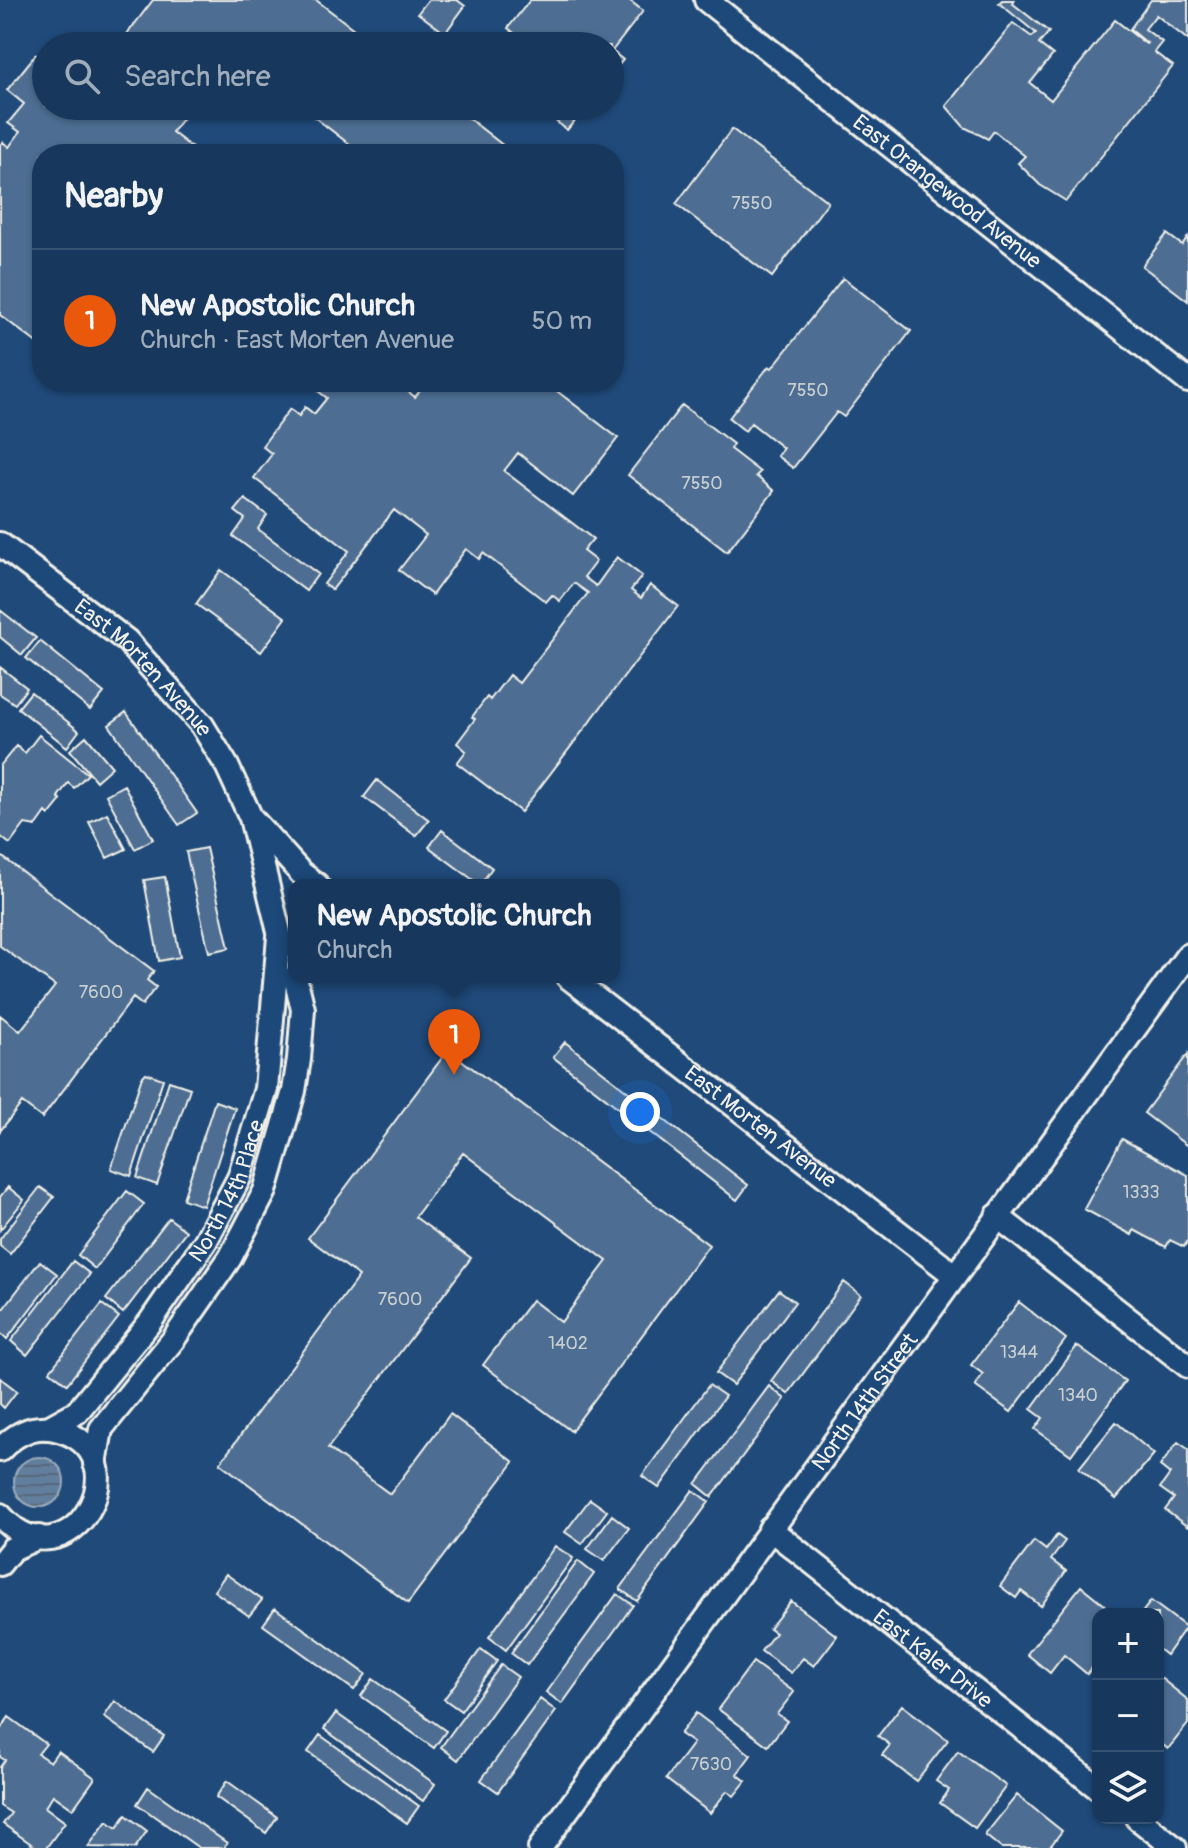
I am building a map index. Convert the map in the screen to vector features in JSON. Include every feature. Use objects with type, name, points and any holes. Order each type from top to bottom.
[{"type":"street","name":"East Orangewood Avenue","points":[[706,0],[1188,381]]},
{"type":"street","name":"East Morten Avenue","points":[[0,544],[127,641],[202,725],[227,766],[251,818],[286,938]]},
{"type":"street","name":"East Morten Avenue","points":[[251,818],[309,879]]},
{"type":"street","name":"North 14th Place","points":[[0,1450],[25,1431],[48,1428],[77,1412],[150,1322],[205,1242],[239,1178],[266,1089],[271,1054],[273,980],[286,938]]},
{"type":"street","name":"North 14th Street","points":[[540,1848],[1188,955]]},
{"type":"street","name":"North 14th Place","points":[[0,1564],[12,1549],[39,1537],[69,1531],[82,1522],[91,1510],[97,1495],[95,1464],[101,1429],[173,1340],[230,1258],[265,1191],[294,1091],[299,1059],[303,1009],[296,983]]},
{"type":"street","name":"East Morten Avenue","points":[[576,983],[954,1275]]},
{"type":"street","points":[[997,1216],[1188,1366]]},
{"type":"street","points":[[48,1428],[63,1431],[77,1439],[88,1450],[95,1464]]},
{"type":"street","points":[[0,1515],[22,1533],[39,1537]]},
{"type":"street","name":"East Kaler Drive","points":[[770,1529],[1092,1783]]},
{"type":"street","points":[[1145,1824],[1175,1848]]},
{"type":"water","points":[[39,1457],[56,1465],[64,1482],[56,1499],[39,1507],[22,1499],[14,1482],[22,1465]]},
{"type":"building","points":[[153,0],[316,0],[358,32],[129,32]]},
{"type":"building","points":[[428,0],[457,0],[465,6],[446,32],[418,13]]},
{"type":"building","points":[[530,0],[629,0],[643,11],[624,36],[624,32],[513,32],[508,28]]},
{"type":"building","points":[[1014,0],[1012,3],[1049,32],[1039,44],[1053,55],[1030,83],[1051,100],[1115,20],[1146,44],[1130,29],[1151,0],[1188,0],[1188,40],[1156,15],[1145,29],[1162,42],[1154,52],[1173,66],[1066,201],[1040,185],[1018,163],[1025,156],[994,131],[988,139],[964,127],[946,106],[1013,23],[1032,37],[1036,33],[999,3]]},
{"type":"building","points":[[32,59],[32,120],[181,120],[172,132],[187,144],[32,144],[32,339],[0,315],[0,145],[3,142],[9,147],[20,132],[8,123],[24,104],[7,90]]},
{"type":"building","points":[[318,120],[471,120],[501,144],[349,144]]},
{"type":"building","points":[[554,120],[575,120],[567,130]]},
{"type":"building","points":[[732,129],[828,202],[772,277],[676,204]]},
{"type":"building","points":[[1167,234],[1182,245],[1188,237],[1188,301],[1142,266]]},
{"type":"building","points":[[843,278],[911,331],[844,417],[837,412],[793,468],[777,456],[783,448],[751,423],[745,431],[729,418]]},
{"type":"building","points":[[319,392],[409,392],[415,397],[419,392],[558,392],[618,438],[573,496],[518,453],[504,471],[593,539],[583,551],[596,561],[584,577],[596,586],[617,557],[642,576],[631,590],[641,598],[650,585],[678,606],[521,812],[457,763],[466,751],[457,743],[487,697],[490,700],[509,675],[519,683],[588,593],[574,583],[560,601],[552,595],[546,602],[483,553],[479,559],[466,549],[432,595],[399,570],[426,535],[394,510],[332,590],[324,584],[349,551],[254,478],[272,454],[262,446],[290,409],[299,416],[305,407],[314,414],[327,398]]},
{"type":"building","points":[[682,405],[733,444],[730,449],[760,472],[756,476],[774,491],[727,552],[628,475]]},
{"type":"building","points":[[245,499],[267,515],[258,529],[318,574],[306,591],[233,536],[245,519],[235,511]]},
{"type":"building","points":[[221,570],[286,618],[261,652],[196,604]]},
{"type":"building","points":[[0,610],[36,638],[22,655],[0,637]]},
{"type":"building","points":[[40,641],[104,693],[90,710],[26,658]]},
{"type":"building","points":[[0,667],[27,688],[15,704],[0,694]]},
{"type":"building","points":[[31,692],[79,731],[67,747],[18,708]]},
{"type":"building","points":[[126,712],[197,813],[179,825],[109,725]]},
{"type":"building","points":[[39,735],[88,774],[74,788],[68,783],[58,797],[61,800],[49,815],[46,812],[36,826],[25,824],[10,844],[0,836],[0,766],[16,746],[25,753]]},
{"type":"building","points":[[86,736],[112,767],[96,781],[70,750]]},
{"type":"building","points":[[377,780],[429,820],[416,836],[364,797]]},
{"type":"building","points":[[124,785],[153,839],[135,849],[106,795]]},
{"type":"building","points":[[107,813],[126,849],[107,858],[89,822]]},
{"type":"building","points":[[442,830],[492,868],[484,879],[472,879],[429,847]]},
{"type":"building","points":[[206,848],[229,948],[209,952],[186,852]]},
{"type":"building","points":[[0,855],[154,971],[147,980],[156,987],[142,1005],[133,998],[42,1118],[22,1103],[0,1131],[0,1015],[20,1031],[55,986],[0,946]]},
{"type":"building","points":[[165,877],[180,957],[159,961],[144,880]]},
{"type":"building","points":[[565,1042],[654,1112],[643,1127],[553,1057]]},
{"type":"building","points":[[448,1050],[709,1245],[571,1431],[483,1365],[532,1300],[561,1322],[607,1261],[463,1153],[415,1217],[471,1258],[328,1448],[390,1494],[450,1414],[514,1462],[408,1603],[220,1463],[359,1276],[308,1238]]},
{"type":"building","points":[[1188,1054],[1188,1143],[1186,1145],[1144,1113]]},
{"type":"building","points":[[146,1073],[163,1079],[131,1176],[111,1169]]},
{"type":"building","points":[[169,1081],[190,1088],[157,1185],[137,1178]]},
{"type":"building","points":[[215,1101],[235,1108],[203,1206],[183,1199]]},
{"type":"building","points":[[658,1115],[748,1185],[737,1200],[647,1130]]},
{"type":"building","points":[[1122,1139],[1188,1175],[1188,1240],[1184,1247],[1170,1240],[1166,1247],[1134,1230],[1132,1235],[1084,1209]]},
{"type":"building","points":[[8,1187],[24,1200],[0,1230],[0,1197]]},
{"type":"building","points":[[40,1187],[54,1197],[10,1254],[0,1246],[0,1239]]},
{"type":"building","points":[[127,1191],[144,1204],[95,1269],[78,1255]]},
{"type":"building","points":[[169,1218],[186,1231],[123,1313],[106,1299]]},
{"type":"building","points":[[40,1261],[57,1274],[7,1339],[0,1333],[0,1313]]},
{"type":"building","points":[[73,1261],[90,1274],[27,1355],[11,1341]]},
{"type":"building","points":[[844,1282],[861,1295],[788,1394],[771,1381]]},
{"type":"building","points":[[779,1290],[795,1302],[733,1385],[716,1373]]},
{"type":"building","points":[[1019,1302],[1066,1339],[1011,1412],[975,1386],[983,1374],[971,1365]]},
{"type":"building","points":[[102,1304],[119,1317],[67,1384],[50,1371]]},
{"type":"building","points":[[1077,1346],[1125,1381],[1071,1455],[1035,1429],[1043,1418],[1031,1409]]},
{"type":"building","points":[[0,1378],[17,1391],[4,1408],[0,1404]]},
{"type":"building","points":[[709,1385],[725,1396],[659,1488],[642,1476]]},
{"type":"building","points":[[769,1386],[785,1399],[712,1497],[696,1484]]},
{"type":"building","points":[[1116,1422],[1154,1454],[1116,1499],[1079,1468]]},
{"type":"building","points":[[1178,1442],[1188,1449],[1188,1527],[1165,1510],[1174,1498],[1160,1488],[1170,1474],[1160,1466]]},
{"type":"building","points":[[693,1490],[709,1502],[637,1601],[620,1589]]},
{"type":"building","points":[[590,1499],[607,1511],[582,1544],[565,1532]]},
{"type":"building","points":[[612,1515],[629,1528],[604,1561],[587,1549]]},
{"type":"building","points":[[1057,1535],[1065,1541],[1051,1560],[1066,1571],[1041,1606],[1021,1591],[1016,1598],[1000,1586],[1034,1541],[1046,1550]]},
{"type":"building","points":[[555,1546],[573,1558],[506,1650],[489,1637]]},
{"type":"building","points":[[578,1561],[594,1574],[527,1665],[511,1653]]},
{"type":"building","points":[[226,1574],[262,1600],[249,1616],[214,1591]]},
{"type":"building","points":[[1081,1586],[1108,1608],[1092,1608],[1092,1668],[1087,1674],[1064,1655],[1050,1673],[1027,1654]]},
{"type":"building","points":[[617,1594],[633,1605],[562,1704],[546,1692]]},
{"type":"building","points":[[791,1601],[837,1636],[814,1666],[803,1658],[791,1673],[761,1651],[775,1633],[769,1629]]},
{"type":"building","points":[[1151,1601],[1160,1608],[1146,1608]]},
{"type":"building","points":[[275,1608],[366,1674],[354,1690],[263,1625]]},
{"type":"building","points":[[1164,1611],[1186,1627],[1166,1655],[1164,1654]]},
{"type":"building","points":[[481,1649],[497,1661],[461,1711],[444,1699]]},
{"type":"building","points":[[753,1662],[794,1692],[777,1714],[787,1721],[768,1746],[718,1709]]},
{"type":"building","points":[[501,1665],[518,1677],[458,1760],[441,1747]]},
{"type":"building","points":[[373,1679],[446,1731],[434,1748],[361,1696]]},
{"type":"building","points":[[1164,1681],[1188,1700],[1188,1724],[1168,1749],[1164,1746]]},
{"type":"building","points":[[540,1699],[556,1711],[498,1792],[481,1780]]},
{"type":"building","points":[[115,1701],[164,1736],[153,1752],[104,1717]]},
{"type":"building","points":[[902,1705],[948,1740],[916,1781],[882,1755],[890,1745],[878,1736]]},
{"type":"building","points":[[336,1713],[435,1784],[423,1801],[324,1729]]},
{"type":"building","points":[[696,1713],[751,1755],[737,1774],[746,1781],[734,1796],[727,1791],[710,1813],[666,1779],[693,1743],[680,1734]]},
{"type":"building","points":[[9,1717],[46,1744],[38,1754],[50,1762],[58,1751],[95,1778],[73,1809],[53,1795],[45,1807],[65,1822],[46,1848],[37,1848],[3,1824],[11,1813],[0,1806],[0,1767],[5,1760],[0,1757],[0,1730]]},
{"type":"building","points":[[320,1735],[419,1806],[407,1823],[308,1752]]},
{"type":"building","points":[[958,1751],[1006,1786],[975,1828],[940,1803],[949,1790],[936,1781]]},
{"type":"building","points":[[227,1781],[277,1817],[266,1833],[216,1797]]},
{"type":"building","points":[[148,1787],[227,1843],[224,1848],[199,1848],[137,1804]]},
{"type":"building","points":[[1017,1795],[1062,1831],[1049,1848],[1001,1848],[985,1835]]},
{"type":"building","points":[[126,1815],[147,1831],[135,1848],[88,1847],[107,1821],[117,1828]]},
{"type":"place","name":"New Apostolic Church","points":[[454,1075]]}]
